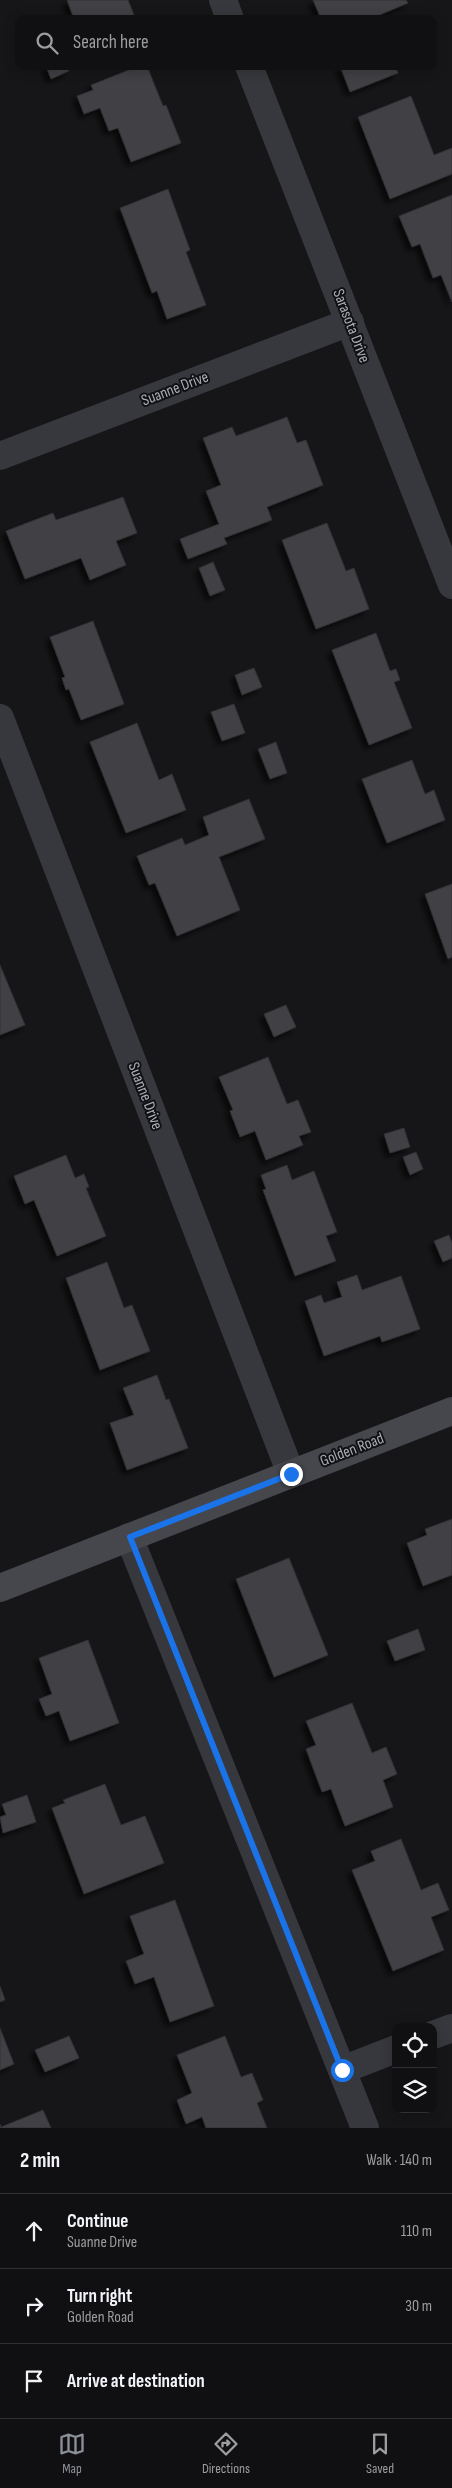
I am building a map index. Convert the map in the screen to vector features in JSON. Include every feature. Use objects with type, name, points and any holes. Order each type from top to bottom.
[{"type":"street","points":[[223,0],[229,15]]},
{"type":"street","name":"Sarasota Drive","points":[[251,70],[452,585]]},
{"type":"street","name":"Suanne Drive","points":[[0,456],[350,322]]},
{"type":"street","name":"Suanne Drive","points":[[0,718],[291,1474]]},
{"type":"street","name":"Golden Road","points":[[0,1588],[452,1411]]},
{"type":"street","points":[[130,1537],[365,2128]]},
{"type":"street","points":[[437,2034],[452,2028]]},
{"type":"street","points":[[342,2070],[392,2051]]},
{"type":"building","points":[[67,0],[128,0],[134,15],[73,15]]},
{"type":"building","points":[[313,0],[406,0],[408,3],[380,15],[319,15]]},
{"type":"building","points":[[48,70],[69,70],[69,71],[51,79]]},
{"type":"building","points":[[129,70],[149,70],[163,106],[166,105],[181,143],[131,162],[118,128],[109,131],[100,108],[84,114],[77,96],[93,90],[91,85]]},
{"type":"building","points":[[342,70],[397,70],[398,73],[350,92]]},
{"type":"building","points":[[411,96],[434,155],[452,148],[452,174],[390,199],[358,117]]},
{"type":"building","points":[[168,189],[190,250],[186,252],[206,305],[167,319],[157,291],[152,293],[120,208]]},
{"type":"building","points":[[452,195],[452,302],[441,275],[433,278],[420,244],[412,247],[399,216]]},
{"type":"building","points":[[287,417],[297,443],[306,440],[323,485],[267,507],[272,520],[224,538],[227,544],[188,559],[180,539],[219,524],[206,491],[221,485],[203,438],[232,427],[236,436]]},
{"type":"building","points":[[123,497],[137,533],[116,541],[126,565],[90,580],[81,558],[25,579],[6,531],[53,513],[56,520]]},
{"type":"building","points":[[327,523],[346,571],[354,568],[369,609],[316,629],[282,540]]},
{"type":"building","points":[[213,562],[225,590],[210,596],[199,568]]},
{"type":"building","points":[[93,621],[124,704],[81,720],[69,689],[66,690],[62,678],[65,677],[50,637]]},
{"type":"building","points":[[376,633],[390,671],[396,669],[400,680],[394,682],[412,728],[369,745],[332,650]]},
{"type":"building","points":[[254,668],[262,687],[242,695],[235,675]]},
{"type":"building","points":[[234,704],[245,733],[222,741],[211,712]]},
{"type":"building","points":[[137,723],[159,780],[172,774],[186,810],[126,833],[90,742]]},
{"type":"building","points":[[276,742],[287,773],[270,779],[258,749]]},
{"type":"building","points":[[412,760],[425,794],[434,790],[445,820],[387,843],[362,779]]},
{"type":"building","points":[[249,799],[265,839],[219,857],[240,910],[177,936],[155,883],[149,885],[137,856],[182,838],[185,845],[209,835],[203,817]]},
{"type":"building","points":[[452,884],[452,957],[448,959],[425,894]]},
{"type":"building","points":[[0,965],[25,1025],[0,1035]]},
{"type":"building","points":[[286,1005],[296,1027],[274,1037],[264,1014]]},
{"type":"building","points":[[268,1057],[287,1104],[298,1100],[311,1132],[299,1136],[303,1145],[266,1160],[255,1131],[240,1137],[230,1111],[233,1110],[219,1077]]},
{"type":"building","points":[[404,1128],[410,1147],[390,1153],[384,1134]]},
{"type":"building","points":[[416,1152],[423,1169],[410,1175],[403,1157]]},
{"type":"building","points":[[66,1155],[75,1178],[84,1174],[89,1187],[86,1188],[106,1236],[57,1256],[34,1200],[25,1204],[14,1176]]},
{"type":"building","points":[[287,1165],[292,1180],[314,1171],[337,1232],[326,1236],[336,1261],[295,1276],[263,1190],[266,1189],[261,1175]]},
{"type":"building","points":[[449,1235],[452,1243],[452,1258],[443,1262],[434,1241]]},
{"type":"building","points":[[107,1262],[124,1308],[132,1305],[150,1351],[100,1370],[66,1278]]},
{"type":"building","points":[[357,1275],[362,1290],[401,1276],[420,1329],[382,1342],[380,1336],[324,1356],[305,1301],[321,1295],[324,1303],[342,1297],[337,1282]]},
{"type":"building","points":[[157,1375],[166,1400],[169,1399],[188,1448],[127,1470],[110,1423],[134,1415],[123,1388]]},
{"type":"building","points":[[452,1519],[452,1575],[423,1586],[407,1543],[427,1535],[425,1529]]},
{"type":"building","points":[[289,1558],[328,1655],[274,1677],[236,1579]]},
{"type":"building","points":[[418,1629],[425,1650],[395,1661],[387,1641]]},
{"type":"building","points":[[88,1640],[119,1723],[70,1741],[59,1711],[46,1716],[39,1699],[52,1694],[39,1658]]},
{"type":"building","points":[[352,1703],[372,1753],[386,1747],[397,1774],[383,1780],[393,1807],[345,1826],[331,1789],[322,1792],[306,1749],[316,1745],[306,1721]]},
{"type":"building","points":[[105,1784],[121,1825],[145,1816],[164,1863],[84,1894],[52,1808],[65,1803],[63,1800]]},
{"type":"building","points":[[27,1795],[36,1822],[3,1833],[0,1817],[6,1815],[2,1804]]},
{"type":"building","points":[[401,1839],[421,1890],[438,1883],[449,1910],[431,1917],[444,1950],[393,1971],[352,1870],[375,1861],[371,1851]]},
{"type":"building","points":[[175,1900],[214,2006],[170,2022],[154,1977],[135,1984],[126,1961],[144,1954],[130,1916]]},
{"type":"building","points":[[0,1986],[5,2000],[0,2002]]},
{"type":"building","points":[[0,2028],[14,2064],[0,2070]]},
{"type":"building","points":[[69,2036],[79,2058],[45,2072],[35,2050]]},
{"type":"building","points":[[225,2036],[241,2077],[252,2073],[263,2100],[257,2103],[267,2128],[206,2128],[202,2117],[186,2124],[177,2100],[192,2093],[177,2055]]},
{"type":"building","points":[[43,2110],[51,2128],[0,2128],[0,2124],[1,2127]]},
{"type":"route","points":[[291,1474],[130,1537],[342,2070]]}]
